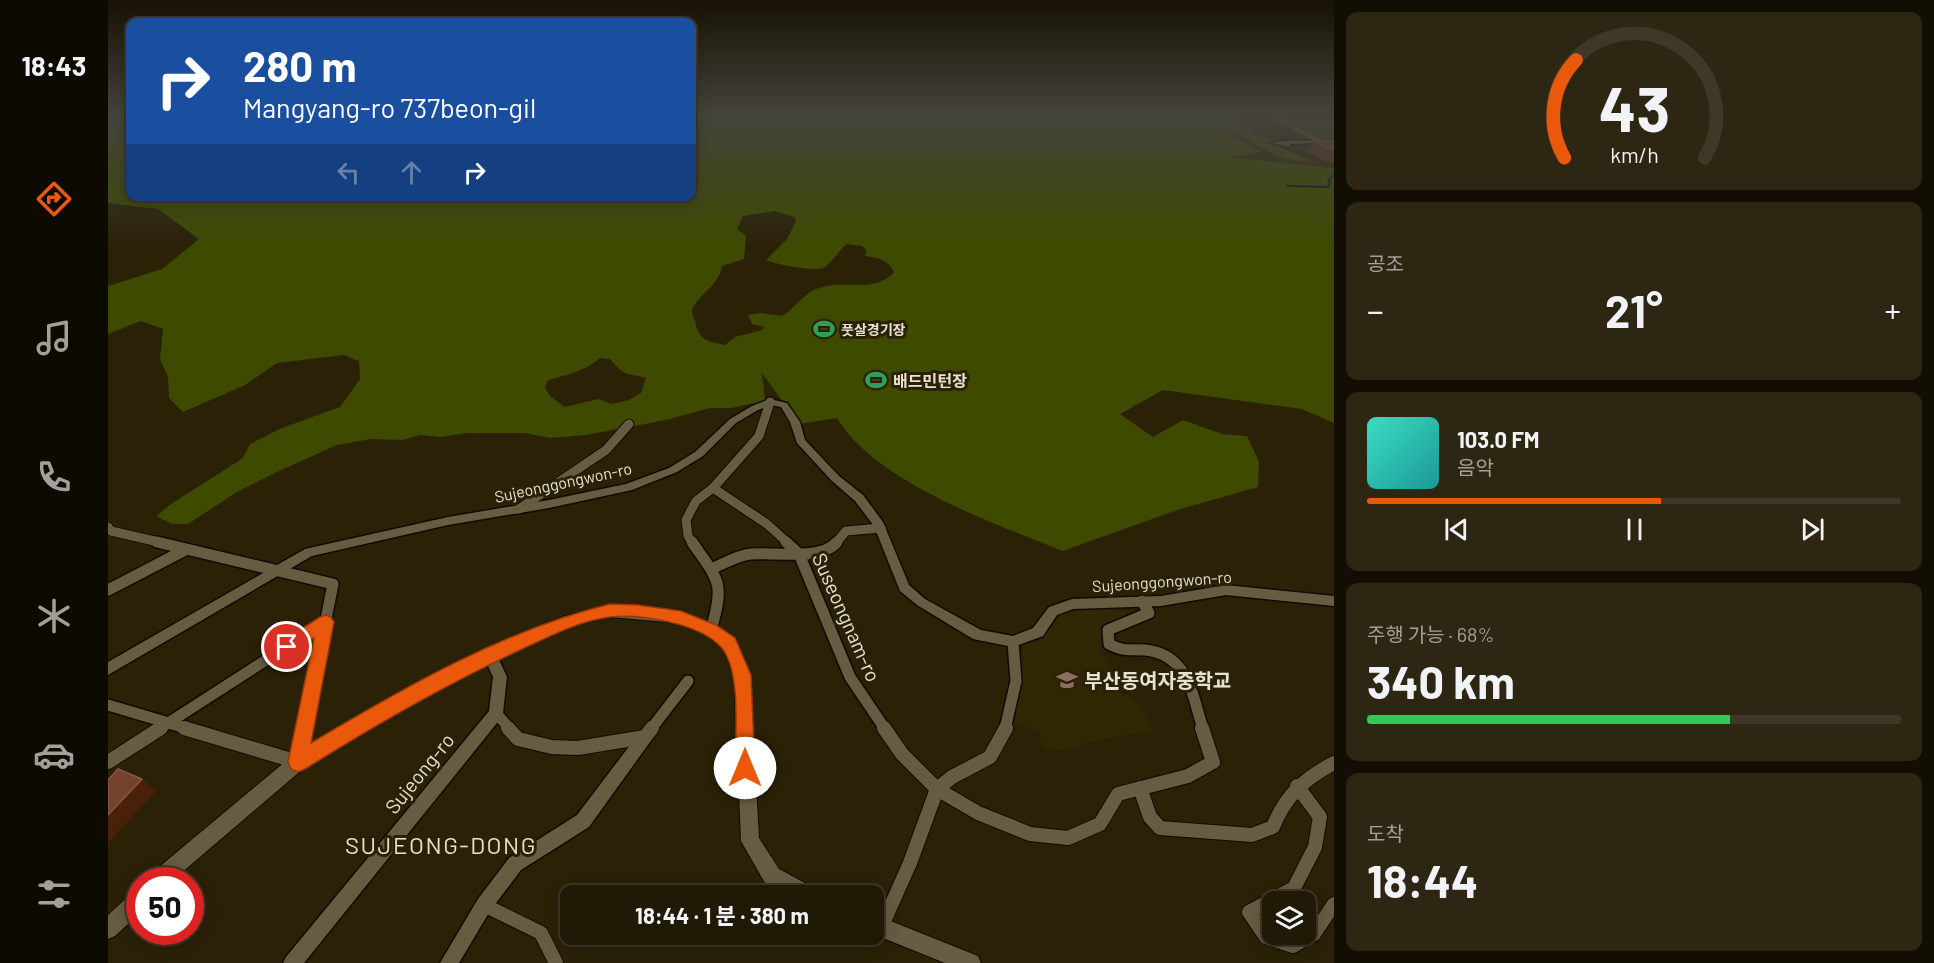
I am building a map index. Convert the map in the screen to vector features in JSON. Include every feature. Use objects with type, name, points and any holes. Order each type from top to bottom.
[{"type":"main road","points":[[174,867],[298,762],[380,712],[490,655],[567,621],[610,611],[681,617],[711,630],[729,644],[742,675],[750,841],[772,876],[788,885]]},
{"type":"main road","points":[[108,929],[126,912]]},
{"type":"main road","points":[[884,929],[971,963]]},
{"type":"street","points":[[711,630],[719,602],[717,578],[688,536],[686,520],[696,501],[713,488],[759,436],[770,402],[784,405],[795,422],[800,441],[835,478],[859,498],[881,528],[904,588],[921,602],[978,634],[1013,642],[1016,681],[1007,726],[990,757],[952,777],[937,789],[910,863],[884,913]]},
{"type":"street","name":"Sujeonggongwon-ro","points":[[108,669],[309,552],[448,521],[628,487],[673,470],[699,454],[733,421],[754,408],[770,402]]},
{"type":"street","points":[[519,509],[537,494],[590,464],[620,439],[629,424]]},
{"type":"street","name":"Suseongnam-ro","points":[[713,488],[767,524],[798,554],[850,677],[902,754],[937,789],[978,813],[1030,834],[1068,838],[1100,824],[1118,794],[1188,776],[1213,762],[1180,664],[1164,654],[1144,650],[1122,651],[1109,644],[1108,630],[1149,613],[1142,602]]},
{"type":"street","points":[[108,527],[111,531],[185,550],[333,584],[298,762],[108,705]]},
{"type":"street","points":[[711,569],[748,554],[798,554],[825,550],[833,547],[846,531],[881,528]]},
{"type":"street","points":[[108,590],[185,550]]},
{"type":"street","name":"Sujeonggongwon-ro","points":[[1013,642],[1038,632],[1053,611],[1072,604],[1142,602],[1226,590],[1334,601]]},
{"type":"street","points":[[108,762],[326,622]]},
{"type":"street","points":[[490,655],[500,677],[496,713],[518,738],[552,747],[578,748],[645,737]]},
{"type":"street","points":[[449,963],[484,905],[515,864],[583,821],[688,681]]},
{"type":"street","name":"Sujeong-ro","points":[[291,963],[496,713]]},
{"type":"street","points":[[1140,788],[1150,817],[1160,828],[1252,835],[1273,827],[1280,806],[1297,786],[1334,763]]},
{"type":"street","points":[[1297,786],[1320,817],[1315,847],[1294,888],[1249,912],[1266,937],[1293,946],[1314,934],[1334,904]]},
{"type":"street","points":[[484,905],[541,933],[556,963]]},
{"type":"shaded area","points":[[1251,159],[1334,159],[1334,168]]},
{"type":"shaded area","name":"부산동여자중학교","points":[[1092,608],[1124,611],[1129,615],[1105,629],[1099,649],[1115,678],[1113,689],[1140,705],[1153,730],[1086,743],[1071,749],[1056,750],[1042,747],[1039,731],[1015,723],[1023,666],[1023,644],[1040,641],[1062,614]]},
{"type":"green space","points":[[108,159],[126,159],[126,201],[696,201],[696,159],[1248,159],[1334,168],[1334,423],[1302,409],[1163,390],[1120,414],[1153,437],[1183,420],[1222,434],[1247,436],[1259,462],[1258,487],[1177,510],[1063,551],[972,514],[907,481],[879,462],[855,441],[837,418],[799,424],[762,373],[765,401],[731,408],[710,408],[666,420],[586,435],[552,438],[524,433],[467,433],[441,437],[420,435],[402,440],[370,439],[337,445],[237,492],[188,524],[172,524],[156,516],[243,458],[250,444],[282,428],[340,407],[360,379],[359,361],[344,355],[277,363],[245,385],[183,412],[169,398],[168,377],[160,359],[163,329],[141,321],[108,334],[108,286],[162,269],[199,239],[158,209],[108,203]],"holes":[[[775,211],[794,217],[796,221],[787,239],[766,260],[794,267],[819,269],[828,264],[846,244],[862,246],[867,251],[865,256],[882,260],[894,272],[887,279],[878,283],[829,286],[813,290],[782,316],[761,313],[748,315],[752,324],[764,327],[762,330],[735,337],[725,345],[705,339],[697,328],[692,313],[693,307],[712,286],[722,266],[744,259],[746,236],[737,229],[743,216]],[[600,358],[610,359],[626,373],[646,378],[641,393],[629,400],[612,404],[598,399],[565,407],[550,396],[545,387],[548,380],[582,369]]]},
{"type":"green space","points":[[1287,159],[1307,159],[1309,160],[1298,161]]},
{"type":"building","points":[[118,769],[142,779],[108,815],[108,780]]},
{"type":"waterway","points":[[1287,186],[1328,187],[1330,184],[1328,180],[1334,175]]},
{"type":"place","name":"풋살경기장","points":[[824,329]]},
{"type":"place","name":"배드민턴장","points":[[876,380]]},
{"type":"place","name":"부산동여자중학교","points":[[1067,680]]},
{"type":"district","name":"SUJEONG-DONG","points":[[441,844]]},
{"type":"route","points":[[287,647],[326,622],[298,762],[380,712],[456,671],[567,621],[610,611],[681,617],[711,630],[729,644],[742,675],[745,708],[745,768]]}]
